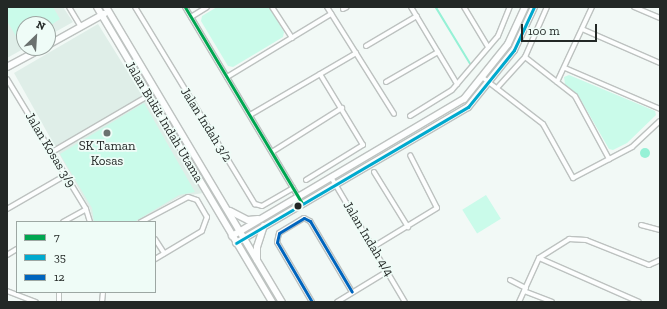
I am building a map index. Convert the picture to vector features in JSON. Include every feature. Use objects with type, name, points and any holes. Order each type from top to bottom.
[{"type":"street","points":[[69,7],[81,27]]},
{"type":"street","name":"Jalan Bukit Indah Utama","points":[[97,7],[148,96],[272,302]]},
{"type":"street","name":"Jalan Indah 3/2","points":[[136,7],[254,204],[262,206],[293,188]]},
{"type":"street","points":[[185,7],[302,202]]},
{"type":"street","points":[[191,17],[207,7]]},
{"type":"street","points":[[272,7],[292,38]]},
{"type":"street","points":[[327,7],[394,114]]},
{"type":"street","points":[[411,7],[457,84]]},
{"type":"street","points":[[464,7],[488,47]]},
{"type":"street","points":[[410,116],[457,84],[498,36],[510,7]]},
{"type":"street","points":[[232,236],[331,176],[460,102],[508,44],[525,7]]},
{"type":"street","points":[[236,243],[302,202],[468,107],[514,50],[534,7]]},
{"type":"street","points":[[497,88],[526,57],[547,7]]},
{"type":"street","points":[[557,82],[565,68],[592,7]]},
{"type":"street","points":[[634,7],[660,18]]},
{"type":"street","points":[[56,41],[102,16],[107,9]]},
{"type":"street","name":"Jalan Bukit Indah Utama","points":[[107,9],[282,302]]},
{"type":"street","points":[[227,77],[331,14]]},
{"type":"street","points":[[366,46],[417,16]]},
{"type":"street","points":[[582,29],[660,62]]},
{"type":"street","points":[[386,82],[438,52]]},
{"type":"street","points":[[250,115],[356,53]]},
{"type":"street","points":[[7,67],[27,56]]},
{"type":"street","points":[[526,57],[575,96],[609,159]]},
{"type":"street","points":[[565,68],[660,109]]},
{"type":"street","points":[[306,180],[363,145],[342,108],[320,74]]},
{"type":"street","points":[[482,77],[543,124],[573,178],[632,147],[660,121]]},
{"type":"street","name":"Jalan Kosas 3/9","points":[[7,79],[86,209],[90,221]]},
{"type":"street","points":[[52,152],[148,96]]},
{"type":"street","points":[[272,152],[342,108]]},
{"type":"street","points":[[373,247],[438,208],[410,155]]},
{"type":"street","points":[[374,172],[408,227]]},
{"type":"street","points":[[7,209],[66,175]]},
{"type":"street","name":"Jalan Indah 4/4","points":[[331,176],[388,270],[405,302]]},
{"type":"street","points":[[143,221],[188,196],[196,200],[207,217],[202,230],[156,258]]},
{"type":"street","points":[[226,207],[236,216],[260,219]]},
{"type":"street","points":[[65,221],[86,209]]},
{"type":"street","points":[[312,302],[277,242],[280,233],[308,218],[352,292]]},
{"type":"street","points":[[641,225],[660,230]]},
{"type":"street","points":[[257,261],[257,247],[264,226]]},
{"type":"street","points":[[519,302],[539,258],[578,237],[649,265],[660,260]]},
{"type":"street","points":[[156,241],[164,253]]},
{"type":"street","points":[[7,255],[16,250]]},
{"type":"street","points":[[539,258],[639,302]]},
{"type":"street","points":[[337,302],[388,270]]},
{"type":"street","points":[[510,280],[552,302]]},
{"type":"street","points":[[7,291],[36,302]]},
{"type":"shaded area","points":[[7,7],[63,7],[73,22],[56,32],[56,16],[16,16],[16,53],[7,58]]},
{"type":"shaded area","points":[[7,7],[53,7],[60,19],[56,22],[56,16],[16,16],[16,36],[7,21]]},
{"type":"shaded area","points":[[217,7],[269,7],[284,32],[283,37],[233,67],[228,66],[201,21],[202,16]]},
{"type":"shaded area","name":"SK Taman Kosas","points":[[98,24],[203,193],[179,197],[138,221],[93,221],[90,209],[14,73],[43,56],[56,56],[56,48]]},
{"type":"shaded area","points":[[569,75],[655,111],[656,115],[627,143],[613,150],[609,149],[578,95],[565,84],[564,77]]},
{"type":"shaded area","points":[[144,103],[195,192],[179,195],[136,221],[94,221],[92,208],[60,154]]},
{"type":"shaded area","points":[[643,148],[647,148],[649,149],[649,157],[643,158],[640,155],[640,151]]},
{"type":"shaded area","points":[[486,195],[501,219],[477,234],[462,210]]},
{"type":"waterway","points":[[436,7],[470,63]]},
{"type":"transit line","name":"7","points":[[185,7],[302,203]]},
{"type":"transit line","name":"35","points":[[236,243],[468,107],[514,50],[534,7]]},
{"type":"transit line","name":"12","points":[[312,302],[277,242],[279,233],[304,218],[310,221],[352,292]]},
{"type":"place","name":"SK Taman Kosas","points":[[107,133]]}]
